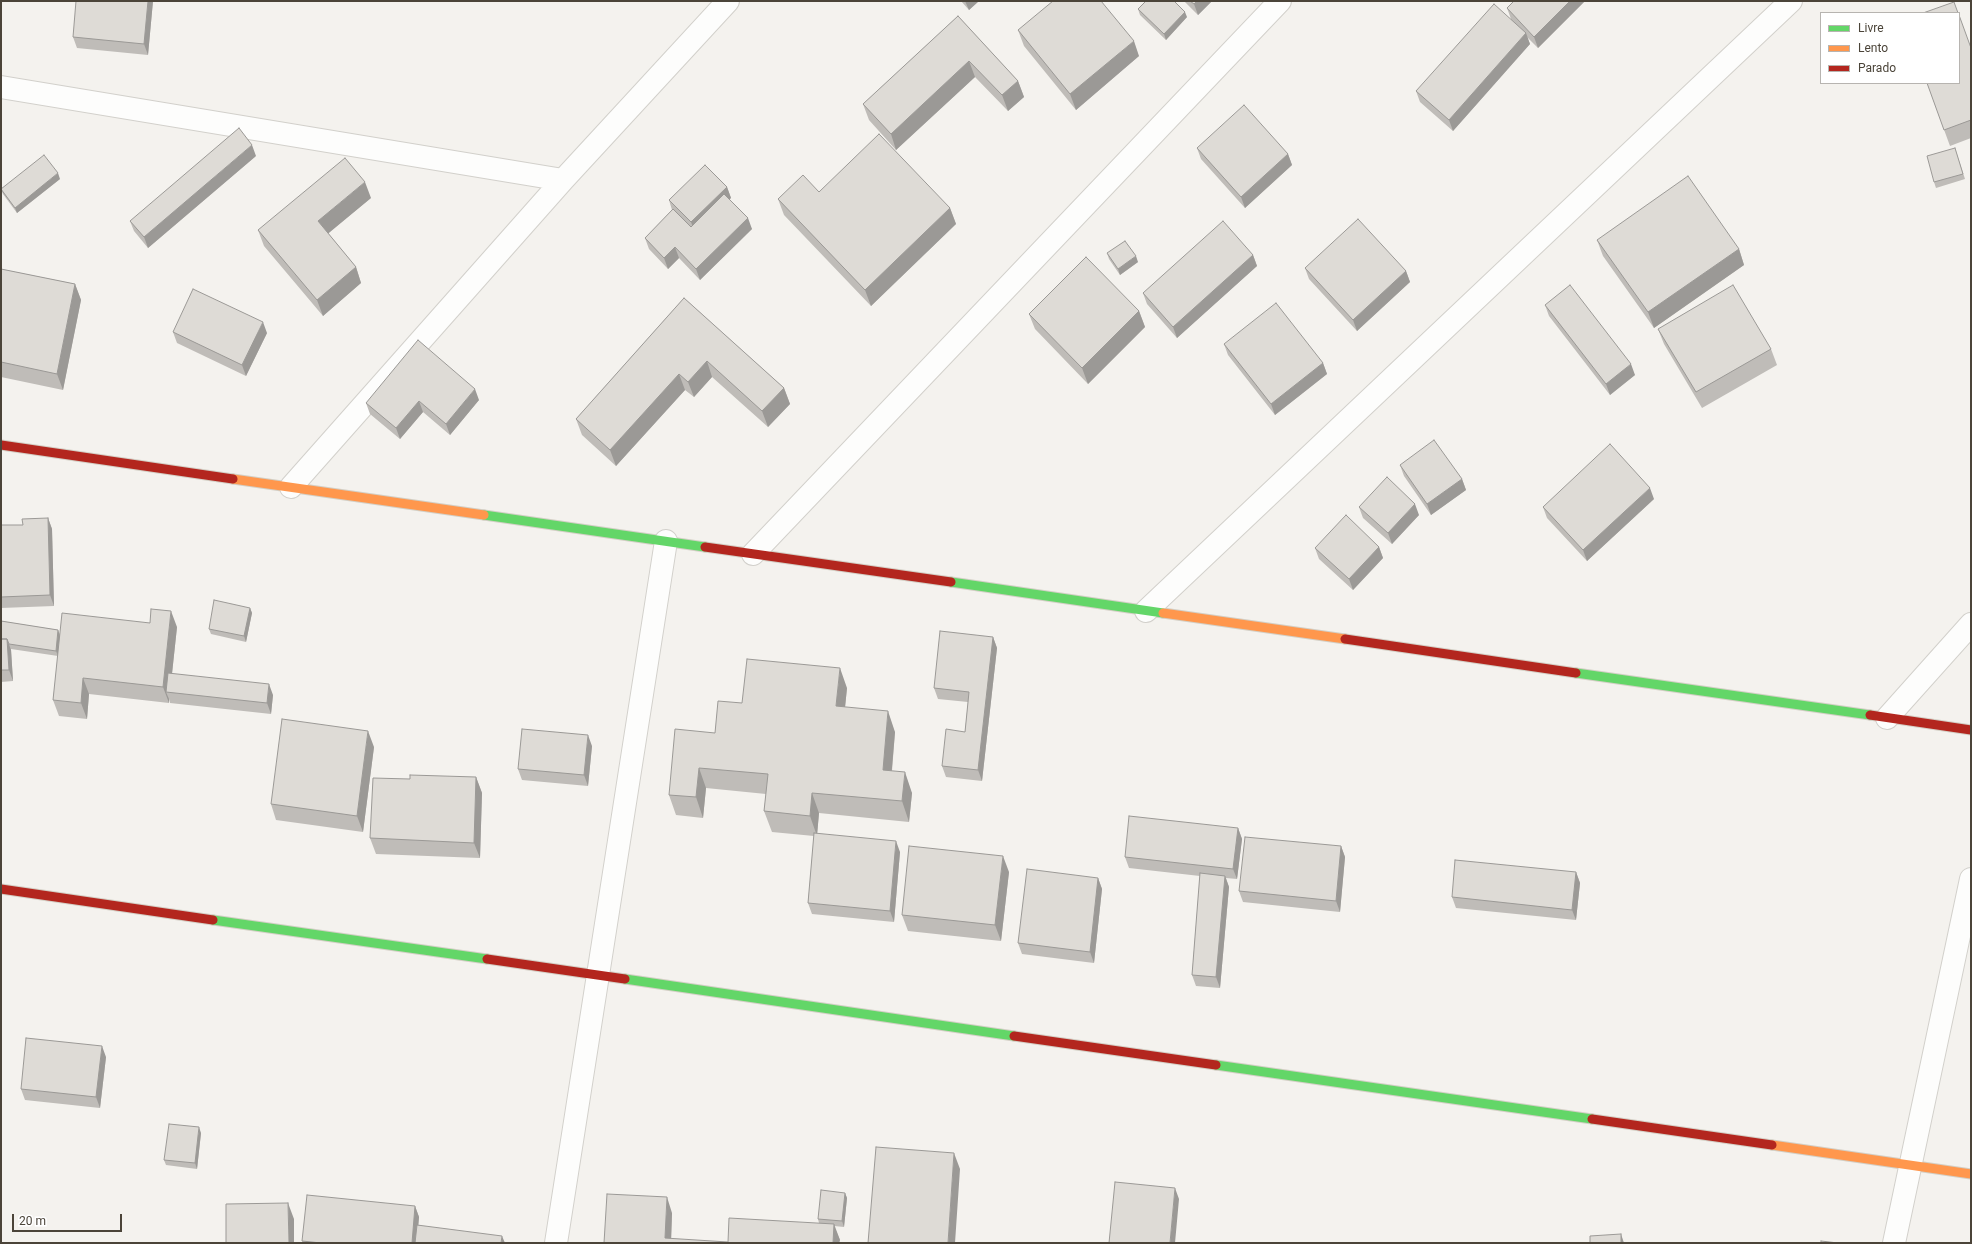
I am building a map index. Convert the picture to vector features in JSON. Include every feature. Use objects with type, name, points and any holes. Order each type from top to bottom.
[{"type":"street","points":[[290,487],[563,180],[728,1]]},
{"type":"street","points":[[753,554],[1280,1]]},
{"type":"street","points":[[1146,611],[1791,1]]},
{"type":"street","points":[[1,87],[563,180]]},
{"type":"street","points":[[1,445],[1971,730]]},
{"type":"street","points":[[556,1243],[666,541]]},
{"type":"street","points":[[1887,718],[1971,624]]},
{"type":"street","points":[[1894,1243],[1971,879]]},
{"type":"street","points":[[1,889],[1971,1174]]},
{"type":"building","points":[[76,1],[148,1],[144,44],[73,37]]},
{"type":"building","points":[[1053,1],[1101,1],[1134,41],[1070,94],[1018,30]]},
{"type":"building","points":[[1146,1],[1174,1],[1185,12],[1164,34],[1138,9]]},
{"type":"building","points":[[1190,1],[1197,1],[1194,4]]},
{"type":"building","points":[[1514,1],[1570,1],[1534,37],[1507,8]]},
{"type":"building","points":[[1954,2],[1958,12],[1926,12]]},
{"type":"building","points":[[1494,4],[1526,33],[1449,120],[1416,91]]},
{"type":"building","points":[[958,16],[1018,81],[1002,95],[969,61],[891,134],[863,104]]},
{"type":"building","points":[[1960,18],[1971,48],[1971,120],[1944,130],[1927,84],[1960,84]]},
{"type":"building","points":[[1244,105],[1288,154],[1241,197],[1197,148]]},
{"type":"building","points":[[239,128],[252,145],[144,237],[130,221]]},
{"type":"building","points":[[879,134],[950,208],[865,290],[778,199],[803,175],[819,192]]},
{"type":"building","points":[[1955,148],[1963,174],[1934,182],[1927,156]]},
{"type":"building","points":[[44,155],[58,173],[15,208],[1,189]]},
{"type":"building","points":[[345,158],[365,182],[318,221],[356,267],[317,300],[258,230]]},
{"type":"building","points":[[705,165],[727,187],[691,222],[669,200]]},
{"type":"building","points":[[1688,176],[1739,249],[1648,312],[1597,240]]},
{"type":"building","points":[[724,194],[748,218],[696,269],[675,247],[664,258],[645,238],[673,209],[691,227]]},
{"type":"building","points":[[1358,219],[1406,271],[1353,320],[1305,268]]},
{"type":"building","points":[[1223,221],[1253,255],[1173,327],[1143,293]]},
{"type":"building","points":[[1125,241],[1136,256],[1118,269],[1107,253]]},
{"type":"building","points":[[1086,257],[1139,311],[1082,368],[1029,314]]},
{"type":"building","points":[[1,269],[75,284],[57,374],[1,362]]},
{"type":"building","points":[[1570,285],[1631,364],[1606,384],[1545,305]]},
{"type":"building","points":[[1733,285],[1771,349],[1696,392],[1658,329]]},
{"type":"building","points":[[193,289],[263,322],[242,365],[173,332]]},
{"type":"building","points":[[684,298],[784,388],[762,411],[707,361],[688,382],[679,374],[610,450],[576,419]]},
{"type":"building","points":[[1276,303],[1323,363],[1271,404],[1224,344]]},
{"type":"building","points":[[418,340],[475,389],[446,424],[419,401],[396,428],[366,403]]},
{"type":"building","points":[[1434,440],[1462,479],[1427,504],[1400,465]]},
{"type":"building","points":[[1610,444],[1650,488],[1583,550],[1543,507]]},
{"type":"building","points":[[1387,477],[1415,504],[1388,533],[1359,507]]},
{"type":"building","points":[[1346,515],[1379,547],[1349,579],[1315,548]]},
{"type":"building","points":[[48,518],[50,595],[1,597],[1,525],[23,525],[22,519]]},
{"type":"building","points":[[214,600],[250,608],[244,636],[209,629]]},
{"type":"building","points":[[151,609],[171,611],[163,687],[83,678],[81,703],[53,700],[62,613],[150,623]]},
{"type":"building","points":[[1,621],[58,630],[56,651],[9,644],[7,639],[1,639]]},
{"type":"building","points":[[940,631],[993,637],[978,770],[942,766],[946,729],[965,732],[969,692],[934,688]]},
{"type":"building","points":[[1,639],[7,639],[9,670],[1,670]]},
{"type":"building","points":[[747,659],[840,668],[836,706],[888,711],[883,770],[905,772],[902,801],[812,793],[810,816],[764,811],[768,774],[699,768],[696,797],[669,795],[675,729],[715,733],[718,701],[742,703]]},
{"type":"building","points":[[168,673],[269,684],[267,703],[166,692]]},
{"type":"building","points":[[282,719],[368,731],[357,816],[271,804]]},
{"type":"building","points":[[522,729],[588,735],[584,775],[518,769]]},
{"type":"building","points":[[410,775],[476,777],[474,843],[370,838],[373,778],[410,779]]},
{"type":"building","points":[[1129,816],[1238,828],[1233,869],[1125,857]]},
{"type":"building","points":[[814,833],[896,841],[890,911],[808,903]]},
{"type":"building","points":[[1245,837],[1341,846],[1336,901],[1239,891]]},
{"type":"building","points":[[909,846],[1003,856],[995,925],[902,915]]},
{"type":"building","points":[[1455,860],[1576,872],[1572,910],[1452,897]]},
{"type":"building","points":[[1027,869],[1098,878],[1090,952],[1018,943]]},
{"type":"building","points":[[1200,873],[1225,876],[1216,977],[1192,975]]},
{"type":"building","points":[[26,1038],[102,1046],[96,1097],[21,1089]]},
{"type":"building","points":[[169,1124],[199,1127],[195,1163],[164,1160]]},
{"type":"building","points":[[876,1147],[954,1153],[948,1243],[868,1243]]},
{"type":"building","points":[[1115,1182],[1175,1188],[1170,1243],[1109,1243]]},
{"type":"building","points":[[821,1190],[845,1193],[842,1221],[818,1219]]},
{"type":"building","points":[[607,1194],[667,1197],[665,1238],[728,1242],[729,1218],[834,1224],[833,1243],[604,1243]]},
{"type":"building","points":[[307,1195],[415,1206],[412,1243],[321,1243],[302,1241]]},
{"type":"building","points":[[288,1203],[289,1243],[226,1243],[226,1204]]},
{"type":"building","points":[[417,1225],[502,1236],[501,1243],[415,1243]]},
{"type":"building","points":[[1621,1234],[1621,1243],[1590,1243],[1590,1236]]},
{"type":"building","points":[[1821,1241],[1838,1243],[1821,1243]]},
{"type":"traffic: fast","points":[[484,515],[705,547]]},
{"type":"traffic: fast","points":[[951,582],[1163,613]]},
{"type":"traffic: fast","points":[[1576,673],[1870,715]]},
{"type":"traffic: fast","points":[[213,920],[487,959]]},
{"type":"traffic: fast","points":[[625,979],[1014,1036]]},
{"type":"traffic: fast","points":[[1216,1065],[1592,1119]]},
{"type":"traffic: slow","points":[[233,479],[484,515]]},
{"type":"traffic: slow","points":[[1163,613],[1345,639]]},
{"type":"traffic: slow","points":[[1772,1145],[1971,1174]]},
{"type":"traffic: jam","points":[[1,445],[233,479]]},
{"type":"traffic: jam","points":[[705,547],[951,582]]},
{"type":"traffic: jam","points":[[1345,639],[1576,673]]},
{"type":"traffic: jam","points":[[1870,715],[1971,730]]},
{"type":"traffic: jam","points":[[1,889],[213,920]]},
{"type":"traffic: jam","points":[[487,959],[625,979]]},
{"type":"traffic: jam","points":[[1014,1036],[1216,1065]]},
{"type":"traffic: jam","points":[[1592,1119],[1772,1145]]}]
